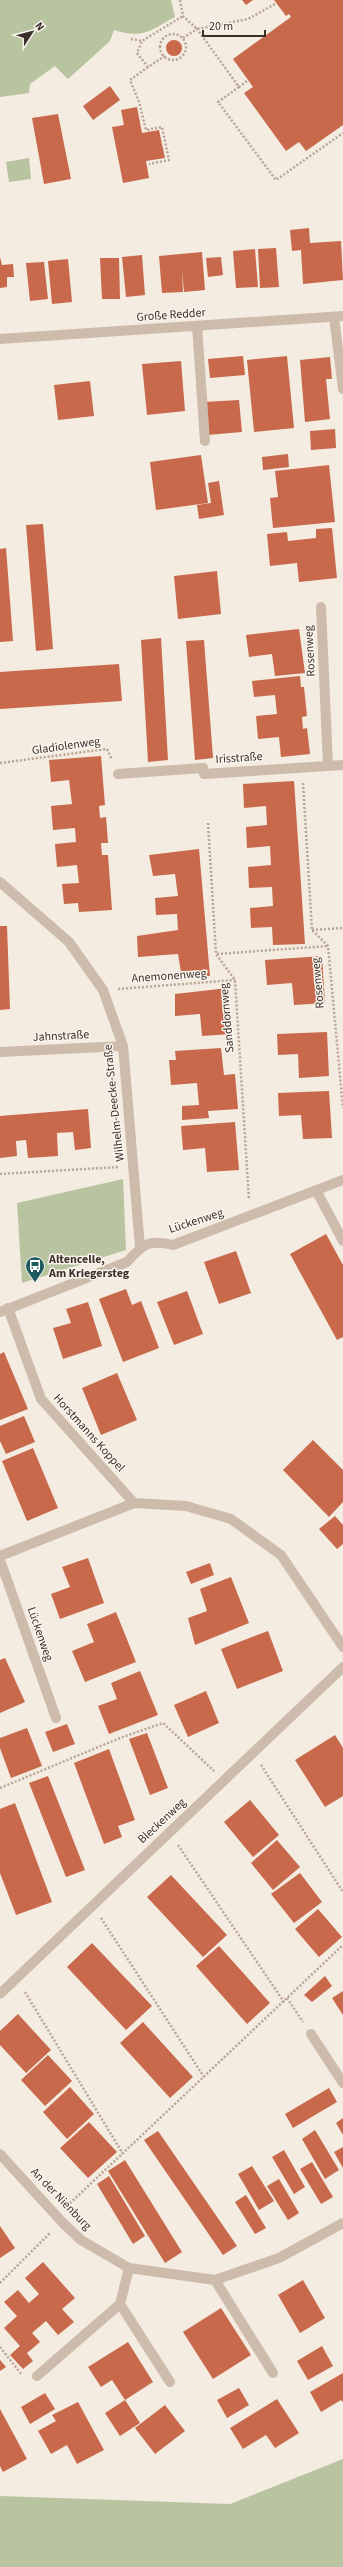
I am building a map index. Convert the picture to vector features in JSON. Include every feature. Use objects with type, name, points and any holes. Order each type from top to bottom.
[{"type":"street","name":"Große Redder","points":[[0,339],[338,316]]},
{"type":"street","points":[[338,316],[343,389]]},
{"type":"street","points":[[197,326],[205,441]]},
{"type":"street","name":"Rosenweg","points":[[321,607],[328,766]]},
{"type":"street","name":"Irisstraße","points":[[118,774],[203,768],[204,774],[302,767],[343,766]]},
{"type":"street","name":"Wilhelm-Deecke-Straße","points":[[0,882],[69,942],[103,990],[123,1046],[140,1247]]},
{"type":"street","name":"Jahnstraße","points":[[0,1052],[123,1046]]},
{"type":"street","name":"Lückenweg","points":[[140,1247],[157,1241],[173,1245],[343,1180]]},
{"type":"street","points":[[316,1190],[343,1241]]},
{"type":"street","points":[[4,1310],[127,1262],[140,1247]]},
{"type":"street","name":"Horstmanns Koppel","points":[[4,1310],[41,1398],[134,1503]]},
{"type":"street","points":[[0,1556],[134,1503],[186,1506],[231,1519],[281,1555],[343,1647]]},
{"type":"street","name":"Lückenweg","points":[[0,1560],[56,1718]]},
{"type":"street","name":"Bleckenweg","points":[[0,1994],[343,1667]]},
{"type":"street","points":[[311,2034],[343,2083]]},
{"type":"street","name":"An der Nienburg","points":[[0,2154],[59,2219],[81,2240],[129,2268],[215,2280],[279,2258],[343,2223]]},
{"type":"street","points":[[37,2376],[120,2304],[129,2268]]},
{"type":"street","points":[[215,2280],[273,2373]]},
{"type":"street","points":[[120,2304],[170,2382]]},
{"type":"path","points":[[180,0],[183,16],[197,29],[239,86]]},
{"type":"path","points":[[183,38],[197,29],[248,19],[275,4]]},
{"type":"path","points":[[131,39],[142,40],[183,16]]},
{"type":"path","points":[[171,34],[183,38],[186,44],[183,56],[176,60],[170,60],[165,56],[159,50],[164,37],[171,34]]},
{"type":"path","points":[[142,40],[137,53],[148,67]]},
{"type":"path","points":[[149,164],[169,160],[162,127],[146,130],[139,102],[130,80],[165,56]]},
{"type":"path","points":[[248,80],[218,102],[276,180],[343,133]]},
{"type":"path","name":"Gladiolenweg","points":[[0,763],[107,749],[118,774]]},
{"type":"path","points":[[302,767],[312,930],[343,928]]},
{"type":"path","points":[[208,823],[216,954]]},
{"type":"path","name":"Rosenweg","points":[[312,930],[328,946],[343,1108]]},
{"type":"path","name":"Anemonenweg","points":[[216,954],[328,946]]},
{"type":"path","name":"Sanddornweg","points":[[216,954],[235,980],[250,1216]]},
{"type":"path","name":"Anemonenweg","points":[[103,990],[235,980]]},
{"type":"path","points":[[0,1174],[133,1167]]},
{"type":"path","points":[[0,1788],[120,1738],[163,1723],[224,1780]]},
{"type":"path","points":[[262,1767],[343,1892]]},
{"type":"path","points":[[179,1846],[284,2002]]},
{"type":"path","points":[[102,1919],[204,2077]]},
{"type":"path","points":[[0,2283],[59,2219],[123,2154],[343,1946]]},
{"type":"path","points":[[24,1991],[123,2154]]},
{"type":"path","points":[[288,1998],[311,2034]]},
{"type":"path","points":[[0,2347],[22,2374],[37,2376]]},
{"type":"green space","points":[[0,0],[171,0],[175,17],[152,30],[140,34],[124,33],[114,30],[110,41],[68,79],[55,66],[30,84],[29,93],[0,97]]},
{"type":"green space","points":[[29,158],[31,179],[9,182],[6,162]]},
{"type":"green space","points":[[123,1179],[126,1250],[22,1283],[17,1203]]},
{"type":"green space","points":[[343,2459],[343,2567],[0,2567],[0,2496],[230,2504]]},
{"type":"building","points":[[242,0],[253,0],[246,5]]},
{"type":"building","points":[[274,0],[343,0],[343,125],[306,151],[299,142],[286,151],[244,93],[253,87],[233,59],[291,17],[289,14],[286,16]]},
{"type":"building","points":[[171,40],[177,40],[182,45],[180,54],[177,56],[171,56],[166,51],[166,45]]},
{"type":"building","points":[[110,86],[120,100],[93,120],[83,106]]},
{"type":"building","points":[[137,107],[142,133],[159,130],[165,158],[146,161],[149,178],[123,183],[112,127],[124,125],[121,110]]},
{"type":"building","points":[[58,114],[71,179],[44,184],[32,118]]},
{"type":"building","points":[[309,228],[310,243],[341,241],[343,280],[303,284],[301,250],[292,251],[290,230]]},
{"type":"building","points":[[276,248],[279,287],[260,288],[258,249]]},
{"type":"building","points":[[255,249],[258,287],[236,288],[233,251]]},
{"type":"building","points":[[202,252],[205,290],[184,292],[182,270],[183,292],[162,293],[159,256]]},
{"type":"building","points":[[142,255],[145,295],[126,297],[122,257]]},
{"type":"building","points":[[0,257],[2,265],[13,264],[14,277],[7,277],[7,287],[0,288]]},
{"type":"building","points":[[221,257],[223,275],[208,277],[206,258]]},
{"type":"building","points":[[100,258],[119,258],[120,299],[102,299]]},
{"type":"building","points":[[68,259],[72,302],[52,304],[48,261]]},
{"type":"building","points":[[44,262],[48,299],[30,301],[26,263]]},
{"type":"building","points":[[243,356],[245,375],[210,378],[208,359]]},
{"type":"building","points":[[287,356],[294,428],[254,432],[247,360]]},
{"type":"building","points":[[330,357],[332,379],[326,379],[330,419],[305,422],[300,360]]},
{"type":"building","points":[[181,361],[185,411],[147,415],[142,364]]},
{"type":"building","points":[[90,381],[94,416],[58,420],[54,385]]},
{"type":"building","points":[[239,400],[242,432],[207,435],[204,402]]},
{"type":"building","points":[[335,429],[336,448],[311,450],[310,431]]},
{"type":"building","points":[[288,454],[289,467],[263,470],[262,457]]},
{"type":"building","points":[[201,455],[208,503],[156,510],[150,462]]},
{"type":"building","points":[[329,465],[335,522],[273,528],[270,498],[278,497],[275,471]]},
{"type":"building","points":[[219,481],[224,515],[199,519],[197,505],[211,503],[208,483]]},
{"type":"building","points":[[43,524],[53,649],[36,651],[26,525]]},
{"type":"building","points":[[332,528],[337,578],[299,582],[297,563],[270,566],[267,534],[287,532],[288,541],[316,538],[316,529]]},
{"type":"building","points":[[6,548],[13,641],[0,642],[0,549]]},
{"type":"building","points":[[217,571],[221,614],[178,619],[174,576]]},
{"type":"building","points":[[299,629],[305,673],[275,676],[272,654],[249,657],[246,635]]},
{"type":"building","points":[[161,638],[168,760],[148,762],[141,640]]},
{"type":"building","points":[[204,640],[213,758],[195,760],[186,641]]},
{"type":"building","points":[[119,664],[122,701],[0,709],[0,672]]},
{"type":"building","points":[[300,676],[301,687],[304,687],[307,716],[302,717],[303,729],[307,728],[310,754],[281,757],[279,737],[258,739],[256,716],[277,714],[275,695],[254,697],[252,681]]},
{"type":"building","points":[[101,756],[105,805],[99,806],[100,818],[106,817],[108,843],[101,843],[102,855],[108,855],[112,910],[79,912],[78,903],[64,904],[62,884],[79,883],[77,865],[57,867],[55,844],[76,842],[75,828],[53,830],[51,806],[72,804],[69,780],[51,782],[49,760]]},
{"type":"building","points":[[294,781],[305,944],[273,945],[272,927],[251,928],[250,908],[273,906],[272,887],[249,888],[248,867],[271,865],[270,846],[247,848],[246,827],[267,825],[266,806],[244,808],[243,784]]},
{"type":"building","points":[[199,849],[210,976],[182,978],[178,954],[138,957],[137,936],[178,930],[177,914],[156,915],[155,898],[178,896],[175,874],[153,876],[149,855]]},
{"type":"building","points":[[0,926],[7,926],[10,1009],[0,1010]]},
{"type":"building","points":[[322,956],[325,1003],[294,1005],[292,983],[267,985],[265,960]]},
{"type":"building","points":[[228,988],[231,1034],[202,1036],[200,1014],[175,1016],[175,994]]},
{"type":"building","points":[[327,1032],[329,1076],[299,1078],[298,1054],[278,1055],[277,1034]]},
{"type":"building","points":[[221,1048],[224,1075],[235,1074],[238,1109],[208,1111],[209,1118],[182,1120],[182,1106],[199,1105],[197,1083],[171,1085],[169,1060],[176,1060],[175,1051]]},
{"type":"building","points":[[329,1091],[332,1138],[303,1139],[301,1115],[279,1116],[278,1093]]},
{"type":"building","points":[[88,1109],[91,1148],[75,1150],[73,1132],[57,1133],[58,1156],[28,1158],[26,1140],[16,1141],[17,1156],[0,1158],[0,1116]]},
{"type":"building","points":[[235,1122],[239,1170],[207,1172],[205,1148],[183,1150],[181,1126]]},
{"type":"building","points":[[326,1234],[343,1265],[343,1337],[337,1340],[290,1254]]},
{"type":"building","points":[[236,1251],[251,1293],[219,1304],[204,1262]]},
{"type":"building","points":[[126,1289],[132,1305],[141,1301],[159,1348],[123,1362],[99,1299]]},
{"type":"building","points":[[187,1291],[203,1334],[174,1345],[157,1302]]},
{"type":"building","points":[[88,1302],[102,1346],[63,1359],[53,1328],[71,1323],[66,1309]]},
{"type":"building","points":[[4,1352],[28,1409],[0,1420],[0,1354]]},
{"type":"building","points":[[117,1373],[137,1420],[101,1435],[82,1388]]},
{"type":"building","points":[[24,1416],[35,1442],[6,1454],[0,1441],[0,1426]]},
{"type":"building","points":[[313,1440],[343,1470],[343,1502],[329,1517],[283,1470]]},
{"type":"building","points":[[33,1448],[58,1508],[27,1521],[2,1461]]},
{"type":"building","points":[[335,1516],[343,1525],[343,1544],[337,1549],[319,1529]]},
{"type":"building","points":[[88,1558],[104,1603],[60,1619],[51,1594],[70,1587],[62,1567]]},
{"type":"building","points":[[210,1563],[214,1575],[191,1584],[186,1572]]},
{"type":"building","points":[[231,1577],[249,1623],[195,1645],[188,1618],[207,1611],[200,1589]]},
{"type":"building","points":[[116,1612],[136,1662],[85,1682],[72,1651],[94,1642],[87,1624]]},
{"type":"building","points":[[268,1631],[283,1671],[237,1689],[221,1649]]},
{"type":"building","points":[[5,1658],[25,1702],[0,1713],[0,1660]]},
{"type":"building","points":[[140,1671],[158,1715],[109,1734],[98,1706],[117,1699],[111,1683]]},
{"type":"building","points":[[206,1691],[219,1723],[188,1737],[174,1705]]},
{"type":"building","points":[[67,1724],[75,1744],[53,1752],[45,1732]]},
{"type":"building","points":[[27,1728],[42,1766],[11,1778],[0,1748],[0,1738]]},
{"type":"building","points":[[147,1733],[168,1788],[150,1795],[129,1739]]},
{"type":"building","points":[[335,1735],[343,1748],[343,1796],[325,1807],[295,1760]]},
{"type":"building","points":[[109,1749],[135,1820],[118,1826],[122,1837],[104,1844],[74,1763]]},
{"type":"building","points":[[48,1776],[85,1870],[66,1877],[29,1783]]},
{"type":"building","points":[[250,1800],[279,1835],[253,1857],[224,1822]]},
{"type":"building","points":[[15,1803],[52,1902],[16,1915],[0,1873],[0,1809]]},
{"type":"building","points":[[277,1840],[300,1867],[273,1890],[251,1863]]},
{"type":"building","points":[[300,1873],[322,1902],[294,1923],[271,1894]]},
{"type":"building","points":[[171,1875],[227,1935],[203,1957],[147,1897]]},
{"type":"building","points":[[318,1909],[342,1937],[319,1957],[295,1929]]},
{"type":"building","points":[[92,1943],[152,2006],[126,2030],[67,1967]]},
{"type":"building","points":[[219,1946],[270,2003],[247,2024],[196,1966]]},
{"type":"building","points":[[325,1976],[332,1986],[312,2002],[304,1995]]},
{"type":"building","points":[[343,1991],[343,2015],[332,1998]]},
{"type":"building","points":[[18,2014],[51,2050],[26,2073],[0,2045],[0,2031]]},
{"type":"building","points":[[143,2022],[193,2077],[170,2098],[120,2043]]},
{"type":"building","points":[[48,2055],[72,2081],[45,2106],[21,2080]]},
{"type":"building","points":[[70,2087],[94,2114],[67,2139],[43,2112]]},
{"type":"building","points":[[329,2088],[337,2102],[293,2128],[285,2114]]},
{"type":"building","points":[[343,2118],[343,2135],[336,2123]]},
{"type":"building","points":[[89,2122],[117,2152],[88,2178],[60,2148]]},
{"type":"building","points":[[315,2130],[339,2170],[325,2179],[302,2139]]},
{"type":"building","points":[[158,2131],[237,2246],[223,2255],[144,2140]]},
{"type":"building","points":[[343,2147],[343,2168],[334,2152]]},
{"type":"building","points":[[284,2150],[305,2187],[294,2194],[272,2157]]},
{"type":"building","points":[[125,2160],[182,2252],[165,2263],[108,2171]]},
{"type":"building","points":[[312,2162],[333,2197],[321,2204],[300,2169]]},
{"type":"building","points":[[252,2166],[274,2201],[259,2210],[238,2174]]},
{"type":"building","points":[[109,2176],[145,2236],[133,2244],[97,2184]]},
{"type":"building","points":[[279,2179],[299,2213],[288,2220],[267,2186]]},
{"type":"building","points":[[246,2195],[266,2228],[255,2234],[235,2202]]},
{"type":"building","points":[[0,2226],[15,2248],[0,2258]]},
{"type":"building","points":[[43,2262],[75,2298],[62,2309],[74,2322],[58,2335],[46,2321],[32,2333],[40,2342],[27,2353],[33,2361],[23,2369],[10,2355],[20,2346],[4,2328],[17,2316],[4,2302],[18,2290],[29,2303],[39,2294],[25,2278]]},
{"type":"building","points":[[303,2280],[325,2318],[300,2333],[278,2295]]},
{"type":"building","points":[[221,2308],[251,2355],[213,2379],[183,2332]]},
{"type":"building","points":[[128,2342],[153,2382],[125,2400],[112,2380],[101,2387],[88,2367]]},
{"type":"building","points":[[322,2346],[333,2366],[308,2380],[297,2361]]},
{"type":"building","points":[[0,2360],[6,2367],[0,2371]]},
{"type":"building","points":[[343,2373],[343,2402],[341,2400],[321,2412],[310,2392]]},
{"type":"building","points":[[239,2388],[249,2405],[227,2418],[217,2400]]},
{"type":"building","points":[[45,2393],[55,2409],[30,2424],[21,2407]]},
{"type":"building","points":[[277,2399],[299,2433],[275,2448],[266,2435],[243,2449],[230,2428]]},
{"type":"building","points":[[125,2400],[140,2423],[120,2436],[105,2413]]},
{"type":"building","points":[[78,2402],[104,2450],[77,2464],[67,2445],[51,2454],[38,2431],[56,2421],[52,2415]]},
{"type":"building","points":[[165,2405],[185,2431],[155,2454],[135,2428]]},
{"type":"building","points":[[0,2409],[27,2459],[3,2472],[0,2466]]},
{"type":"place","name":"Altencelle, Am Kriegersteg","points":[[35,1283]]}]
